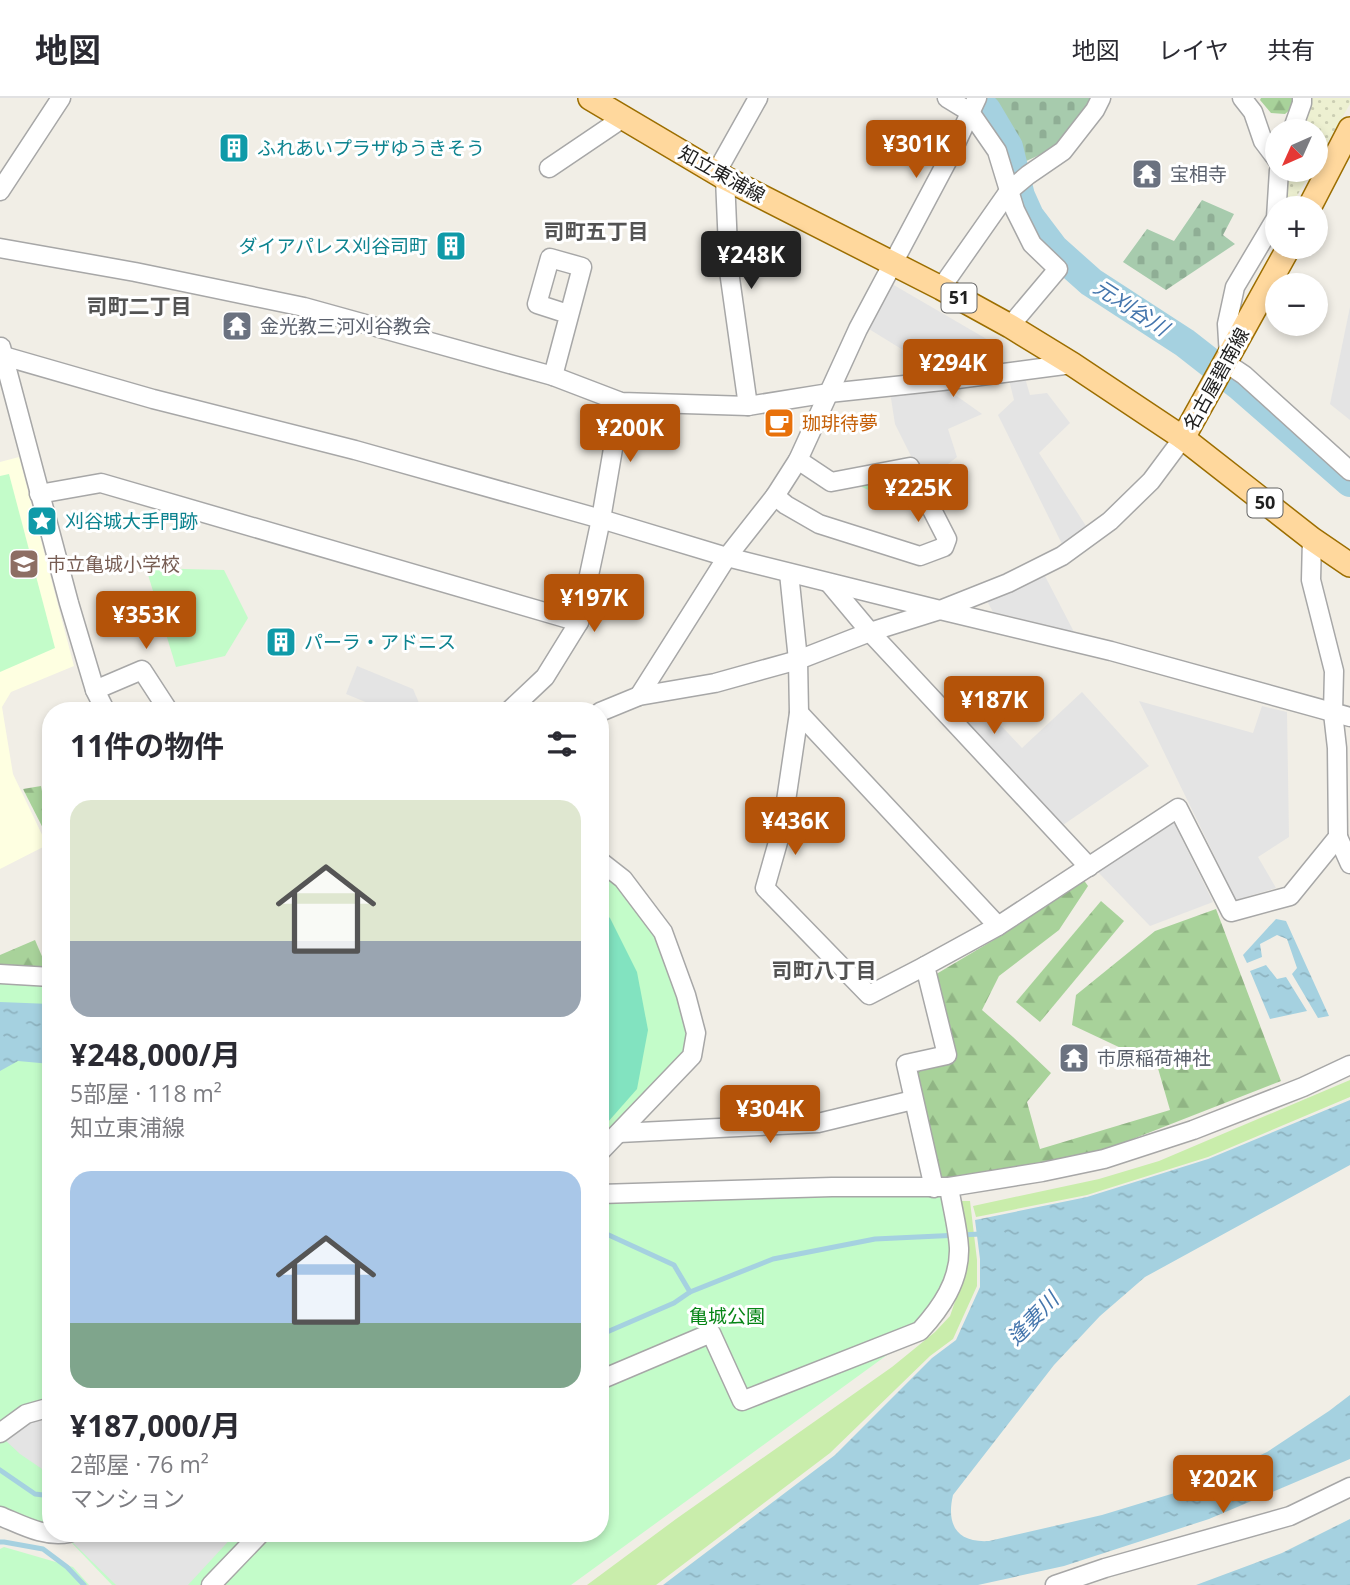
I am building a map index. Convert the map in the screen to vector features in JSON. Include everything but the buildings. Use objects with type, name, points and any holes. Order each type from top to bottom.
[{"type":"main road","name":"知立東浦線","points":[[590,98],[721,175],[941,288],[1187,431]]},
{"type":"main road","points":[[1315,196],[1350,129]]},
{"type":"main road","name":"名古屋碧南線","points":[[1282,259],[1187,431],[1312,539],[1350,565]]},
{"type":"street","points":[[0,191],[61,98]]},
{"type":"street","points":[[748,406],[729,271],[721,175],[758,98]]},
{"type":"street","points":[[947,98],[973,107],[997,151],[1015,210],[1032,244],[1058,270],[1010,327]]},
{"type":"street","points":[[941,288],[1010,191],[1063,151],[1095,110],[1101,98]]},
{"type":"street","points":[[1242,98],[1253,112],[1265,144]]},
{"type":"street","points":[[1296,119],[1302,98]]},
{"type":"street","points":[[639,696],[727,557],[775,496],[798,460],[858,329],[973,107]]},
{"type":"street","points":[[549,168],[623,118]]},
{"type":"street","points":[[1278,182],[1276,218],[1235,287],[1227,324],[1227,361],[1350,471]]},
{"type":"street","points":[[0,248],[135,272],[304,307],[553,376],[621,402],[748,406],[829,393],[1072,364]]},
{"type":"street","points":[[553,376],[568,314]]},
{"type":"street","points":[[1,352],[69,603],[101,702]]},
{"type":"street","points":[[1,352],[153,399],[355,450],[727,557],[1111,651],[1341,715]]},
{"type":"street","points":[[518,702],[545,677],[579,622],[601,519],[621,402]]},
{"type":"street","points":[[609,708],[639,696],[715,683],[798,660],[1008,583],[1062,556],[1110,521],[1151,481],[1187,431]]},
{"type":"street","points":[[775,496],[820,524],[920,556],[944,547],[947,539],[910,467],[831,482],[798,460]]},
{"type":"street","points":[[39,494],[101,483],[579,622]]},
{"type":"street","points":[[1312,539],[1311,580],[1334,671],[1341,715],[1337,748],[1338,837],[1350,864]]},
{"type":"street","points":[[789,573],[798,660],[799,713],[782,828],[765,888],[869,995],[998,926],[1178,808],[1231,912],[1290,896],[1338,837]]},
{"type":"street","points":[[829,583],[870,632],[1089,867]]},
{"type":"street","points":[[95,690],[142,670],[163,702]]},
{"type":"street","points":[[799,713],[998,926]]},
{"type":"street","points":[[609,867],[623,879],[663,932],[686,995],[696,1033],[692,1056],[609,1142]]},
{"type":"street","points":[[609,1376],[711,1333],[742,1401],[920,1331],[933,1318],[949,1294],[959,1249],[913,1100],[906,1065],[947,1055],[925,966]]},
{"type":"street","points":[[0,974],[42,976]]},
{"type":"street","points":[[609,1194],[832,1187],[941,1188],[1042,1172],[1104,1159],[1193,1130],[1303,1087],[1350,1065]]},
{"type":"street","points":[[618,1133],[818,1123],[913,1100]]},
{"type":"street","points":[[0,1433],[26,1414],[42,1409]]},
{"type":"street","points":[[1055,1585],[1290,1516],[1350,1487]]},
{"type":"street","points":[[0,1516],[42,1532]]},
{"type":"street","points":[[211,1585],[252,1542]]},
{"type":"shaded area","points":[[1309,98],[1350,98],[1350,104],[1328,142],[1328,119],[1302,119]]},
{"type":"shaded area","points":[[1285,182],[1305,182],[1297,196],[1284,196]]},
{"type":"shaded area","points":[[892,284],[990,341],[938,350],[942,374],[869,329]]},
{"type":"shaded area","points":[[1350,307],[1350,420],[1330,404]]},
{"type":"shaded area","points":[[1025,378],[1030,395],[1047,393],[1070,423],[1039,453],[1086,526],[1062,544],[998,415],[1014,400],[1009,380]]},
{"type":"shaded area","points":[[941,385],[982,414],[948,429],[957,457],[944,467],[927,488],[895,424],[890,392]]},
{"type":"shaded area","name":"市立亀城小学校","points":[[19,457],[74,666],[11,692],[2,707],[13,774],[42,835],[42,848],[0,869],[0,462]]},
{"type":"shaded area","points":[[1045,576],[1074,632],[993,612],[987,601]]},
{"type":"shaded area","points":[[357,666],[413,689],[419,702],[366,702],[346,694]]},
{"type":"shaded area","points":[[1082,692],[1149,766],[1063,825],[963,719],[980,703],[1022,748]]},
{"type":"shaded area","points":[[1139,701],[1253,733],[1262,706],[1287,712],[1289,837],[1258,857],[1276,888],[1236,900]]},
{"type":"shaded area","points":[[1174,823],[1213,902],[1150,926],[1098,872]]},
{"type":"shaded area","points":[[42,1415],[42,1469],[4,1439],[12,1430]]},
{"type":"shaded area","points":[[72,1542],[228,1542],[188,1585],[116,1585]]},
{"type":"green space","points":[[988,98],[1092,98],[1059,146],[1022,163],[1010,122]]},
{"type":"green space","points":[[1261,98],[1298,98],[1298,103],[1285,114],[1271,113]]},
{"type":"green space","points":[[1202,200],[1234,214],[1223,235],[1235,244],[1166,290],[1123,262],[1147,229],[1174,241]]},
{"type":"green space","points":[[9,474],[55,648],[0,672],[0,476]]},
{"type":"green space","points":[[907,475],[919,499],[907,507],[855,484]]},
{"type":"green space","points":[[146,568],[224,570],[248,618],[225,656],[176,667]]},
{"type":"green space","points":[[41,786],[42,826],[23,789]]},
{"type":"green space","points":[[609,871],[663,932],[686,995],[692,1056],[609,1143]]},
{"type":"green space","points":[[1083,879],[1088,886],[1059,930],[999,976],[982,1010],[1051,1073],[1027,1102],[1040,1149],[1170,1110],[1157,1065],[1072,1025],[1076,995],[1155,931],[1216,909],[1281,1081],[1097,1153],[941,1181],[914,1070],[955,1061],[933,976],[997,938]]},
{"type":"green space","points":[[1101,901],[1124,921],[1040,1022],[1016,1002]]},
{"type":"green space","points":[[609,917],[637,972],[648,1030],[637,1089],[609,1121]]},
{"type":"green space","points":[[35,940],[42,956],[42,968],[0,965],[0,955]]},
{"type":"green space","name":"亀城公園","points":[[0,974],[42,976],[42,1531],[0,1516]]},
{"type":"green space","points":[[1350,1080],[1350,1097],[1208,1157],[1087,1195],[976,1217],[973,1206],[1099,1179],[1159,1161]]},
{"type":"green space","name":"亀城公園","points":[[949,1187],[958,1262],[920,1331],[571,1585],[112,1585],[71,1542],[609,1542],[609,1194]]},
{"type":"green space","points":[[956,1201],[970,1201],[977,1260],[977,1286],[953,1339],[930,1356],[830,1453],[656,1585],[587,1585],[892,1367],[935,1332],[950,1316],[965,1263]]},
{"type":"green space","points":[[4,1547],[73,1567],[89,1585],[0,1585],[0,1549]]},
{"type":"water","points":[[1276,919],[1286,921],[1329,1016],[1318,1018],[1292,974],[1297,968],[1287,939],[1277,935],[1260,944],[1262,957],[1247,963],[1243,955]]},
{"type":"water","points":[[1266,965],[1277,979],[1286,977],[1307,1011],[1270,1019],[1250,971]]},
{"type":"water","points":[[0,1002],[42,1004],[42,1063],[18,1061],[0,1071]]},
{"type":"water","name":"逢妻川","points":[[1350,1100],[1350,1165],[1145,1277],[1100,1316],[1054,1365],[953,1495],[951,1515],[956,1530],[962,1535],[978,1541],[989,1541],[1102,1515],[1191,1488],[1267,1452],[1350,1395],[1350,1459],[1209,1519],[1064,1566],[978,1585],[663,1585],[835,1455],[932,1358],[956,1340],[980,1287],[975,1220],[1087,1197],[1208,1159]]},
{"type":"water","points":[[1350,1519],[1350,1585],[1196,1585],[1282,1553]]},
{"type":"waterway","name":"元刈谷川","points":[[963,98],[986,110],[1008,147],[1020,196],[1029,216],[1054,249],[1091,282],[1185,343],[1240,386],[1350,482]]},
{"type":"waterway","points":[[609,1331],[674,1303],[690,1292],[773,1259],[875,1239],[981,1234]]},
{"type":"waterway","points":[[609,1235],[674,1265],[690,1292]]},
{"type":"waterway","points":[[0,1470],[35,1494],[42,1495]]},
{"type":"waterway","points":[[0,1542],[43,1549],[67,1567],[84,1585]]},
{"type":"place","name":"ふれあいプラザゆうきそう","points":[[234,148]]},
{"type":"place","name":"宝相寺","points":[[1147,174]]},
{"type":"place","name":"ダイアパレス刈谷司町","points":[[451,246]]},
{"type":"place","name":"金光教三河刈谷教会","points":[[237,326]]},
{"type":"place","name":"珈琲待夢","points":[[779,423]]},
{"type":"place","name":"刈谷城大手門跡","points":[[42,521]]},
{"type":"place","name":"市立亀城小学校","points":[[24,564]]},
{"type":"place","name":"パーラ・アドニス","points":[[281,642]]},
{"type":"place","name":"市原稲荷神社","points":[[1074,1058]]},
{"type":"district","name":"司町五丁目","points":[[596,232]]},
{"type":"district","name":"司町二丁目","points":[[139,307]]},
{"type":"district","name":"司町八丁目","points":[[824,971]]}]
